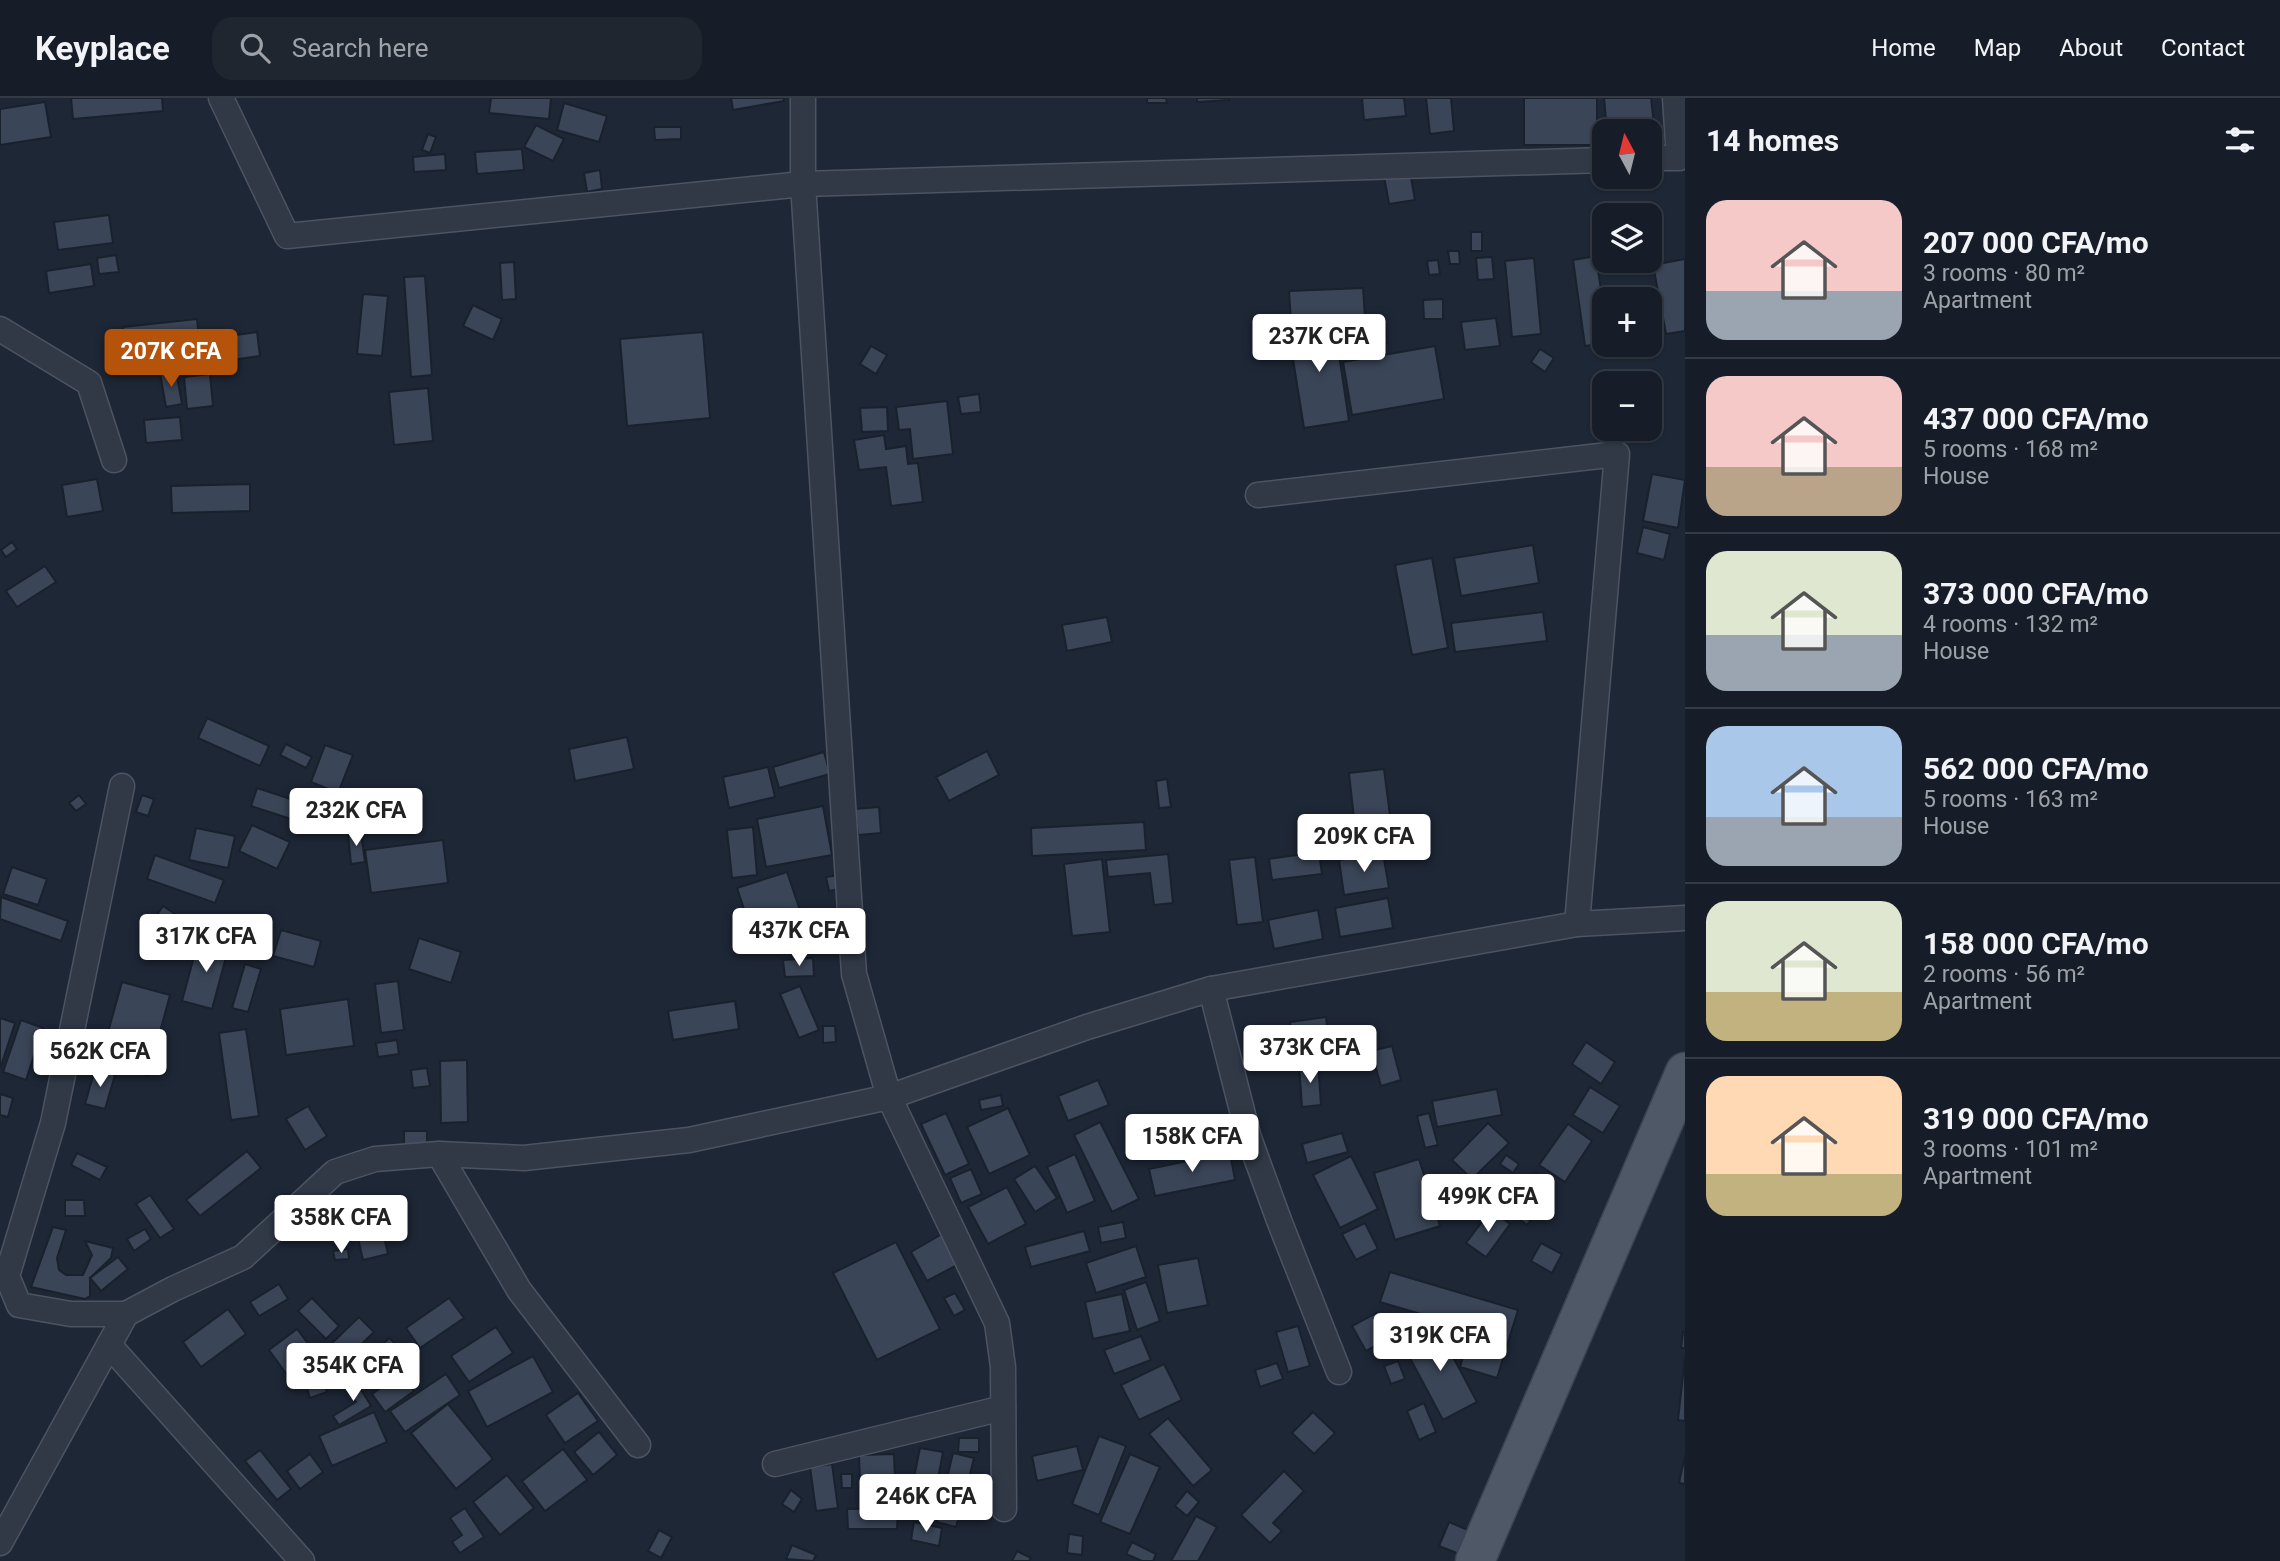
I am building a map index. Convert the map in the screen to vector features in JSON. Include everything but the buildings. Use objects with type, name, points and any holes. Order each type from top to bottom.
[{"type":"main road","points":[[1475,1561],[1681,1096]]},
{"type":"street","points":[[221,98],[287,236],[803,184],[1592,160]]},
{"type":"street","points":[[803,98],[803,184],[854,974],[889,1097],[997,1323],[1003,1367],[1004,1509]]},
{"type":"street","points":[[1662,158],[1679,158],[1675,98]]},
{"type":"street","points":[[0,329],[89,383],[114,460]]},
{"type":"street","points":[[1258,495],[1618,454],[1577,924]]},
{"type":"street","points":[[122,786],[53,1123],[7,1276],[19,1306],[71,1314],[126,1314],[243,1256],[335,1172],[375,1159],[439,1154],[524,1158],[689,1140],[889,1097],[1087,1027],[1211,989],[1577,924],[1685,918]]},
{"type":"street","points":[[1211,989],[1250,1138],[1280,1223],[1339,1372]]},
{"type":"street","points":[[439,1154],[519,1290],[638,1445]]},
{"type":"street","points":[[0,1543],[126,1314]]},
{"type":"street","points":[[109,1345],[302,1561]]},
{"type":"street","points":[[775,1464],[1003,1408]]}]
